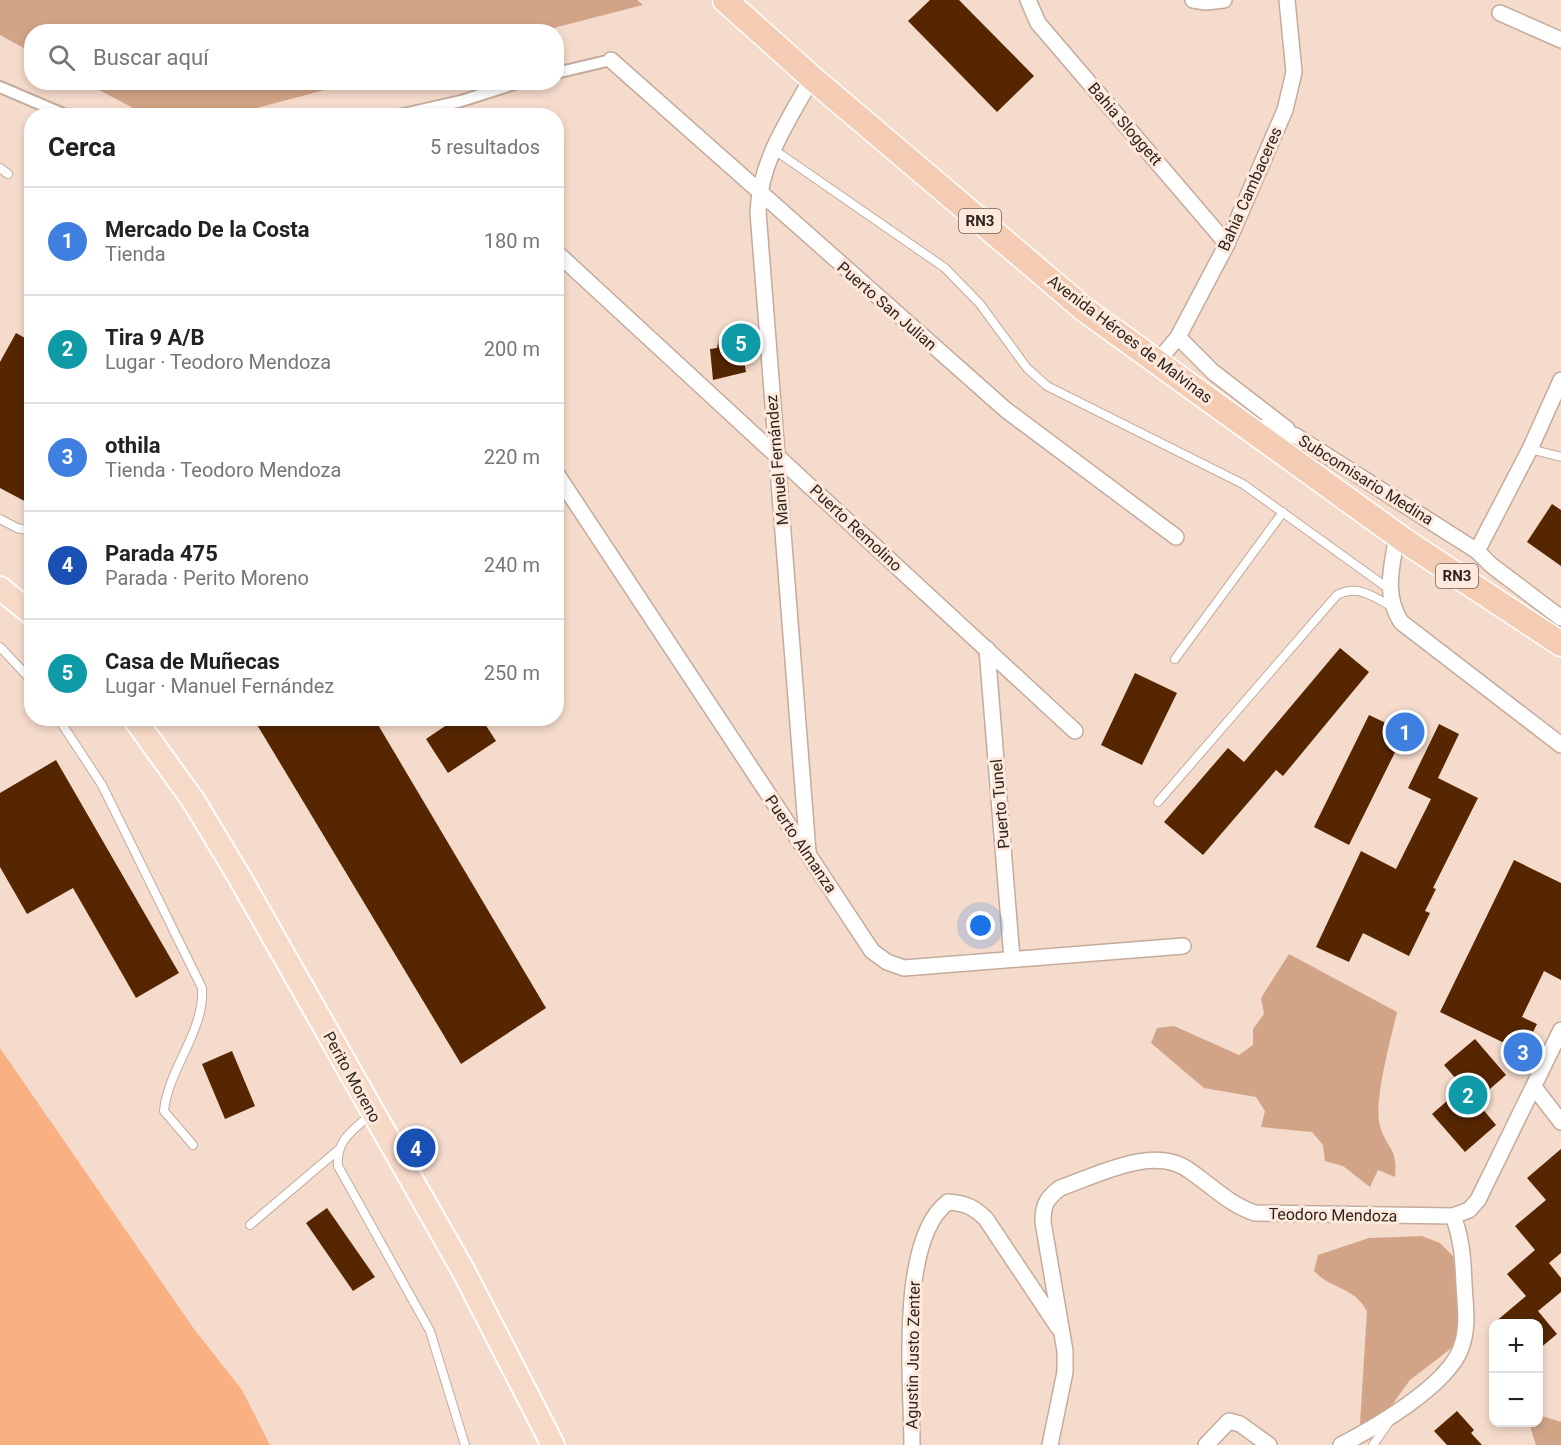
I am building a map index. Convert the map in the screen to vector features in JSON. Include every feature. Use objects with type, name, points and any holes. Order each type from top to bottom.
[{"type":"highway","name":"Avenida Héroes de Malvinas","points":[[725,0],[812,78],[1085,310],[1397,535],[1561,644]]},
{"type":"main road","points":[[0,588],[24,608]]},
{"type":"main road","name":"Perito Moreno","points":[[140,726],[193,800],[240,878],[464,1272],[553,1445]]},
{"type":"street","name":"Bahia Sloggett","points":[[1028,0],[1038,23],[1227,244]]},
{"type":"street","points":[[1193,0],[1206,2],[1224,0]]},
{"type":"street","name":"Bahia Cambaceres","points":[[1157,362],[1178,337],[1227,244],[1285,110],[1294,72],[1287,0]]},
{"type":"street","points":[[1500,13],[1561,40]]},
{"type":"street","points":[[564,72],[611,60]]},
{"type":"street","name":"Puerto San Julian","points":[[611,60],[1006,410],[1176,537]]},
{"type":"street","name":"Manuel Fernández","points":[[809,855],[758,192],[773,149],[812,78]]},
{"type":"street","points":[[0,87],[49,108]]},
{"type":"street","points":[[430,108],[496,90]]},
{"type":"street","name":"Puerto Remolino","points":[[564,259],[1075,731]]},
{"type":"street","points":[[1178,337],[1214,372],[1296,436]]},
{"type":"street","points":[[1478,551],[1530,450],[1561,380]]},
{"type":"street","name":"Subcomisario Medina","points":[[1248,427],[1273,428],[1296,436],[1478,551],[1491,565],[1561,618]]},
{"type":"street","name":"Puerto Almanza","points":[[564,485],[872,951],[887,962],[904,968],[1183,946]]},
{"type":"street","points":[[1397,535],[1389,589],[1391,606],[1401,622],[1561,745]]},
{"type":"street","name":"Puerto Tunel","points":[[987,649],[1012,959]]},
{"type":"street","points":[[1341,1445],[1396,1414],[1446,1372],[1462,1346],[1466,1324],[1461,1242],[1453,1216],[1469,1210],[1478,1200],[1561,1030]]},
{"type":"street","points":[[1534,1087],[1561,1122]]},
{"type":"street","name":"Teodoro Mendoza","points":[[1061,1332],[1043,1221],[1043,1204],[1059,1188],[1149,1158],[1169,1159],[1188,1169],[1239,1208],[1255,1214],[1453,1216]]},
{"type":"street","name":"Agustin Justo Zenter","points":[[912,1445],[912,1290],[928,1224],[942,1206],[948,1202],[963,1203],[976,1209],[986,1219],[1061,1332]]},
{"type":"street","points":[[1050,1445],[1065,1372],[1065,1351],[1061,1332]]},
{"type":"street","points":[[1206,1445],[1229,1421],[1240,1424],[1269,1445]]},
{"type":"lane","points":[[773,149],[945,268],[980,304],[1027,368],[1047,386],[1243,484],[1389,589]]},
{"type":"lane","points":[[0,168],[8,174]]},
{"type":"lane","points":[[1530,450],[1561,457]]},
{"type":"lane","points":[[1175,659],[1283,512]]},
{"type":"lane","points":[[0,519],[24,529]]},
{"type":"lane","points":[[1158,802],[1337,595],[1348,589],[1362,591],[1391,606]]},
{"type":"lane","points":[[0,646],[24,672]]},
{"type":"lane","points":[[63,726],[102,785],[201,988],[203,1005],[166,1095],[164,1111],[194,1145]]},
{"type":"lane","points":[[250,1225],[337,1151],[344,1139],[372,1113]]},
{"type":"lane","points":[[337,1151],[342,1174],[430,1331],[465,1445]]},
{"type":"lane","points":[[1372,1445],[1396,1414]]},
{"type":"shaded area","points":[[0,0],[637,0],[643,5],[564,25],[24,24],[24,48],[0,35]]},
{"type":"shaded area","points":[[99,90],[325,90],[257,108],[133,108]]},
{"type":"shaded area","points":[[1289,954],[1397,1012],[1384,1070],[1378,1115],[1383,1134],[1395,1160],[1395,1177],[1378,1170],[1370,1187],[1343,1166],[1325,1161],[1323,1145],[1312,1132],[1261,1127],[1265,1111],[1256,1097],[1204,1088],[1151,1043],[1157,1028],[1174,1026],[1239,1055],[1253,1045],[1253,1029],[1264,1014],[1261,998]]},
{"type":"shaded area","points":[[0,1048],[194,1329],[242,1390],[270,1445],[0,1445]]},
{"type":"shaded area","points":[[1422,1236],[1440,1243],[1453,1256],[1461,1331],[1453,1347],[1410,1380],[1378,1424],[1360,1424],[1367,1311],[1356,1297],[1314,1271],[1318,1255],[1369,1238]]},
{"type":"shaded area","points":[[1543,1416],[1561,1422],[1561,1445],[1536,1445],[1530,1427],[1543,1427]]},
{"type":"building","points":[[930,0],[959,0],[1034,76],[997,112],[908,21]]},
{"type":"building","points":[[16,333],[24,338],[24,501],[0,488],[0,362]]},
{"type":"building","points":[[719,339],[741,343],[746,372],[713,380],[710,349],[717,348]]},
{"type":"building","points":[[1552,504],[1561,510],[1561,566],[1527,542]]},
{"type":"building","points":[[1340,648],[1369,672],[1283,776],[1276,770],[1203,855],[1164,822],[1228,748],[1244,762]]},
{"type":"building","points":[[1135,673],[1177,693],[1142,765],[1101,745]]},
{"type":"building","points":[[1369,715],[1405,732],[1349,845],[1314,827]]},
{"type":"building","points":[[1439,724],[1459,734],[1438,778],[1478,798],[1433,888],[1436,889],[1425,911],[1430,913],[1409,956],[1363,933],[1349,962],[1316,947],[1361,851],[1396,869],[1431,799],[1408,788]]},
{"type":"building","points":[[258,726],[379,726],[546,1008],[461,1064]]},
{"type":"building","points":[[445,726],[486,726],[496,741],[448,773],[426,739]]},
{"type":"building","points":[[56,760],[179,973],[136,998],[73,888],[27,914],[0,867],[0,793]]},
{"type":"building","points":[[1514,860],[1561,883],[1561,980],[1544,971],[1522,1017],[1537,1024],[1523,1052],[1440,1012]]},
{"type":"building","points":[[1475,1039],[1506,1075],[1476,1101],[1496,1125],[1465,1152],[1432,1114],[1463,1087],[1444,1065]]},
{"type":"building","points":[[232,1051],[255,1106],[225,1119],[202,1064]]},
{"type":"building","points":[[1561,1149],[1561,1253],[1549,1263],[1561,1278],[1561,1292],[1538,1311],[1557,1334],[1543,1346],[1543,1319],[1499,1319],[1526,1296],[1507,1274],[1535,1250],[1515,1226],[1546,1200],[1527,1178]]},
{"type":"building","points":[[327,1208],[375,1277],[353,1291],[306,1223]]},
{"type":"building","points":[[1457,1411],[1474,1430],[1471,1433],[1482,1445],[1447,1445],[1434,1431]]},
{"type":"place","name":"Casa de Muñecas","points":[[741,343]]},
{"type":"place","name":"Mercado De la Costa","points":[[1405,732]]},
{"type":"place","name":"othila","points":[[1523,1052]]},
{"type":"place","name":"Tira 9 A/B","points":[[1468,1095]]},
{"type":"place","name":"Parada 475","points":[[416,1148]]}]
